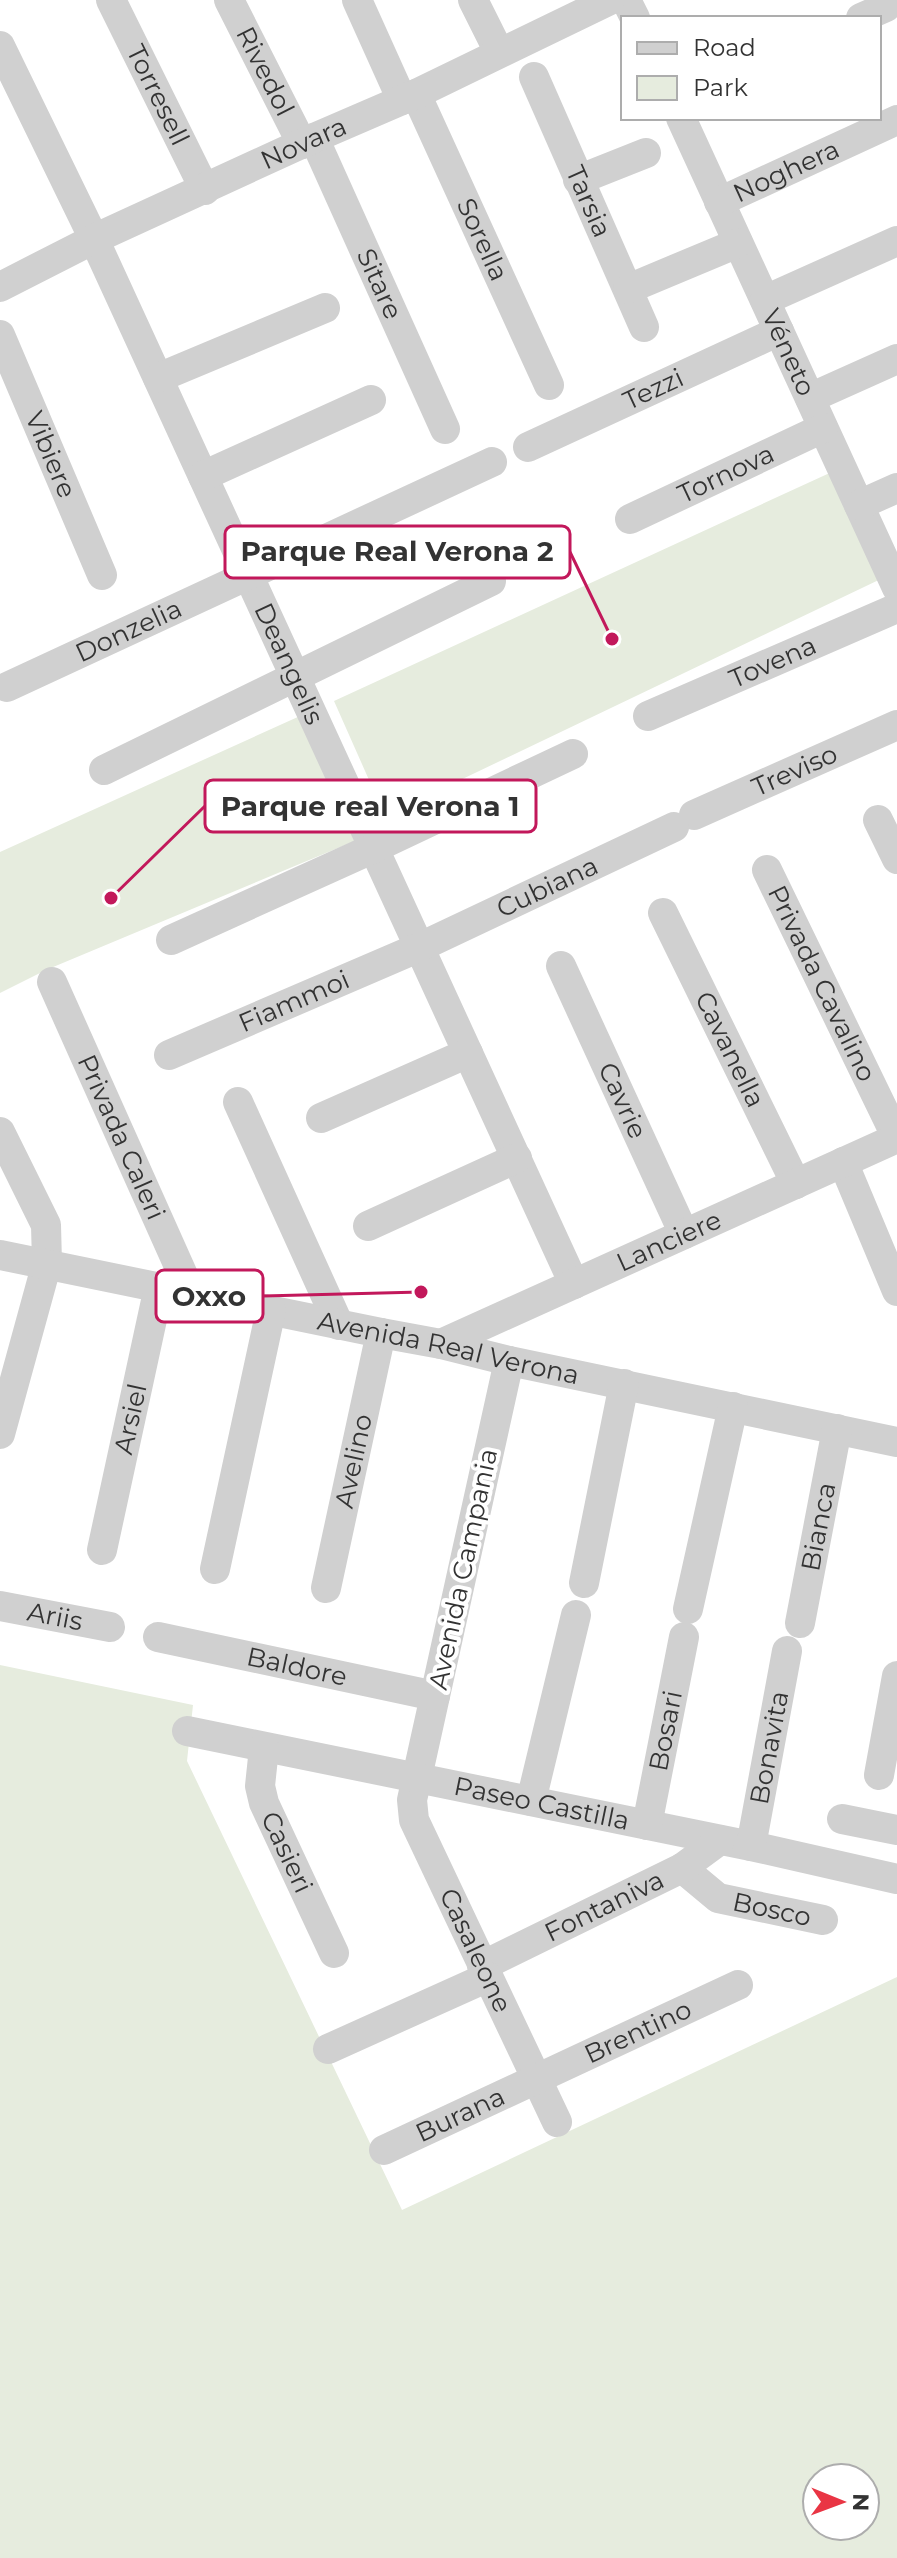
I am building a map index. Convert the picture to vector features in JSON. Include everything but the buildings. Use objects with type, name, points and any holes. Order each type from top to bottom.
[{"type":"street","name":"Torresell","points":[[111,0],[205,190]]},
{"type":"street","name":"Rivedol","points":[[229,0],[308,141]]},
{"type":"street","name":"Sorella","points":[[357,0],[409,97],[549,385]]},
{"type":"street","points":[[473,0],[499,52]]},
{"type":"street","name":"Novara","points":[[0,287],[94,239],[409,97],[610,0]]},
{"type":"street","name":"Deangelis","points":[[0,46],[94,239],[574,1284]]},
{"type":"street","name":"Tarsia","points":[[534,77],[644,327]]},
{"type":"street","name":"Véneto","points":[[682,120],[897,588]]},
{"type":"street","name":"Noghera","points":[[719,202],[897,120]]},
{"type":"street","name":"Sitare","points":[[308,141],[445,429]]},
{"type":"street","points":[[578,180],[646,153]]},
{"type":"street","points":[[765,300],[897,241]]},
{"type":"street","points":[[628,289],[738,243]]},
{"type":"street","points":[[158,378],[325,308]]},
{"type":"street","name":"Tezzi","points":[[528,447],[779,331]]},
{"type":"street","name":"Vibiere","points":[[0,335],[102,575]]},
{"type":"street","points":[[810,398],[897,359]]},
{"type":"street","points":[[203,476],[371,400]]},
{"type":"street","name":"Tornova","points":[[630,519],[823,428]]},
{"type":"street","name":"Donzelia","points":[[7,687],[492,462]]},
{"type":"street","points":[[859,505],[897,488]]},
{"type":"street","points":[[104,770],[491,581]]},
{"type":"street","name":"Tovena","points":[[648,716],[897,608]]},
{"type":"street","name":"Treviso","points":[[684,821],[897,725]]},
{"type":"street","points":[[171,940],[573,754]]},
{"type":"street","points":[[878,820],[895,851]]},
{"type":"street","name":"Cubiana","points":[[420,947],[684,821]]},
{"type":"street","name":"Privada Cavalino","points":[[767,870],[897,1138]]},
{"type":"street","name":"Cavanella","points":[[663,913],[796,1184]]},
{"type":"street","name":"Fiammoi","points":[[169,1055],[420,947]]},
{"type":"street","name":"Cavrie","points":[[561,966],[684,1234]]},
{"type":"street","name":"Privada Caleri","points":[[52,982],[191,1293]]},
{"type":"street","points":[[321,1118],[468,1053]]},
{"type":"street","points":[[238,1102],[339,1325]]},
{"type":"street","points":[[0,1132],[46,1225],[47,1263],[0,1434]]},
{"type":"street","name":"Lanciere","points":[[441,1344],[897,1138]]},
{"type":"street","points":[[368,1226],[517,1158]]},
{"type":"street","points":[[843,1162],[897,1291]]},
{"type":"street","name":"Avenida Real Verona","points":[[0,1255],[441,1344],[897,1442]]},
{"type":"street","name":"Arsiel","points":[[102,1550],[159,1287]]},
{"type":"street","points":[[215,1569],[271,1310]]},
{"type":"street","name":"Avelino","points":[[326,1588],[381,1333]]},
{"type":"street","name":"Avenida Campania","points":[[417,1778],[509,1361]]},
{"type":"street","points":[[584,1583],[624,1384]]},
{"type":"street","name":"Bosari","points":[[647,1825],[686,1623],[733,1407]]},
{"type":"street","name":"Bianca","points":[[800,1623],[837,1429]]},
{"type":"street","name":"Ariis","points":[[0,1606],[110,1627]]},
{"type":"street","points":[[531,1801],[576,1615]]},
{"type":"street","name":"Baldore","points":[[158,1637],[435,1696]]},
{"type":"street","name":"Bonavita","points":[[751,1846],[787,1651]]},
{"type":"street","points":[[879,1775],[897,1676]]},
{"type":"street","name":"Paseo Castilla","points":[[187,1731],[751,1846],[897,1879]]},
{"type":"street","name":"Casieri","points":[[264,1748],[260,1786],[264,1803],[334,1953]]},
{"type":"street","name":"Casaleone","points":[[417,1778],[412,1800],[414,1820],[557,2122]]},
{"type":"street","points":[[842,1819],[897,1830]]},
{"type":"street","name":"Fontaniva","points":[[328,2049],[682,1868],[720,1840]]},
{"type":"street","name":"Bosco","points":[[682,1868],[718,1898],[823,1920]]},
{"type":"street","name":"Brentino","points":[[536,2078],[738,1985]]},
{"type":"street","name":"Burana","points":[[384,2150],[536,2078]]},
{"type":"green space","points":[[834,471],[885,577],[385,816],[334,701]]},
{"type":"green space","points":[[300,716],[362,838],[46,970],[0,993],[0,852]]},
{"type":"green space","points":[[0,1665],[193,1705],[187,1761],[402,2210],[897,1977],[897,2558],[0,2558]]},
{"type":"place","name":"Parque Real Verona 2","points":[[612,639]]},
{"type":"place","name":"Parque real Verona 1","points":[[111,898]]},
{"type":"place","name":"Oxxo","points":[[421,1292]]}]
